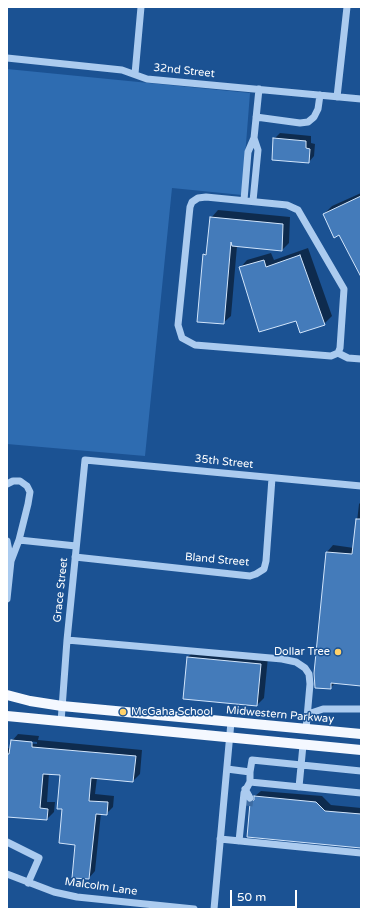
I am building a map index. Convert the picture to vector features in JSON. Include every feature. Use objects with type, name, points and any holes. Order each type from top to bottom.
[{"type":"main road","name":"Midwestern Parkway","points":[[7,695],[30,701],[62,706],[361,734]]},
{"type":"main road","points":[[7,716],[361,750]]},
{"type":"street","points":[[135,74],[142,7]]},
{"type":"street","points":[[337,97],[346,7]]},
{"type":"street","name":"32nd Street","points":[[7,58],[112,69],[135,74],[146,79],[361,99]]},
{"type":"street","points":[[244,200],[248,152],[254,138],[259,89]]},
{"type":"street","points":[[256,117],[300,123],[308,122],[318,109],[320,95]]},
{"type":"street","points":[[253,201],[258,150],[254,138]]},
{"type":"street","points":[[246,180],[255,181]]},
{"type":"street","points":[[198,198],[244,200],[287,205],[298,210],[342,283],[344,294],[340,348],[338,353],[331,356],[195,345],[182,338],[178,325],[190,207],[192,202],[198,198]]},
{"type":"street","points":[[338,353],[348,358],[361,359]]},
{"type":"street","name":"35th Street","points":[[85,460],[361,486]]},
{"type":"street","name":"Grace Street","points":[[61,722],[67,640],[85,460]]},
{"type":"street","name":"Bland Street","points":[[75,557],[250,576],[256,574],[264,569],[266,560],[272,478]]},
{"type":"street","points":[[7,484],[13,481],[20,481],[27,486],[30,492],[19,540],[11,561],[7,599]]},
{"type":"street","points":[[19,540],[76,546]]},
{"type":"street","points":[[7,541],[11,561]]},
{"type":"street","points":[[67,640],[282,659],[296,662],[305,668],[309,674],[310,684],[306,729]]},
{"type":"street","points":[[308,714],[323,710],[361,709]]},
{"type":"street","points":[[214,909],[231,722]]},
{"type":"street","points":[[299,787],[303,745]]},
{"type":"street","points":[[239,840],[245,789],[250,782],[252,760],[361,771]]},
{"type":"street","points":[[227,769],[250,772]]},
{"type":"street","points":[[250,782],[361,793]]},
{"type":"street","points":[[241,814],[250,802],[245,789]]},
{"type":"street","points":[[220,839],[361,853]]},
{"type":"street","points":[[7,842],[39,858],[28,883]]},
{"type":"street","name":"Malcolm Lane","points":[[7,874],[54,892],[77,897],[194,909]]},
{"type":"shaded area","points":[[7,69],[250,93],[242,195],[172,188],[145,456],[7,444]]},
{"type":"building","points":[[273,138],[306,141],[306,148],[310,149],[309,163],[272,160]]},
{"type":"building","points":[[361,196],[361,277],[339,235],[334,238],[323,214]]},
{"type":"building","points":[[210,217],[283,224],[282,251],[232,246],[231,242],[224,324],[197,322],[203,254],[206,255]]},
{"type":"building","points":[[300,255],[325,325],[300,333],[296,321],[259,332],[239,267],[264,260],[266,267]]},
{"type":"building","points":[[356,519],[361,519],[361,686],[331,683],[331,689],[315,688],[314,673],[326,552],[352,554]]},
{"type":"building","points":[[187,657],[261,664],[257,706],[183,699]]},
{"type":"building","points":[[11,740],[32,742],[32,747],[136,756],[133,782],[91,778],[89,801],[108,802],[107,815],[96,814],[89,879],[72,878],[75,845],[59,843],[62,809],[57,809],[60,775],[43,774],[40,808],[48,809],[47,820],[7,817],[7,754],[9,754]]},
{"type":"building","points":[[254,796],[316,802],[325,811],[361,814],[361,848],[247,837],[250,803],[254,800]]},
{"type":"tunnel","points":[[249,806],[250,798]]},
{"type":"place","name":"Dollar Tree","points":[[338,652]]},
{"type":"place","name":"McGaha School","points":[[123,712]]}]
